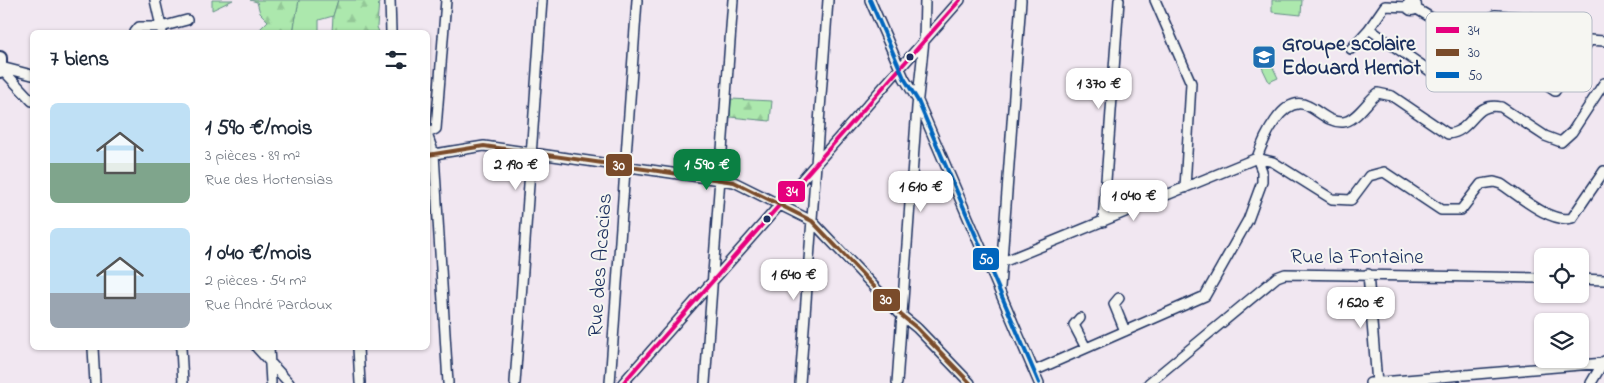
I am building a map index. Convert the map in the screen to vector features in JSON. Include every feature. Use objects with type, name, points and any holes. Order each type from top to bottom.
[{"type":"main road","points":[[0,58],[0,71]]},
{"type":"street","points":[[156,0],[162,30]]},
{"type":"street","points":[[390,0],[390,30]]},
{"type":"street","points":[[430,132],[436,129],[446,0]]},
{"type":"street","points":[[515,383],[542,0]]},
{"type":"street","name":"Rue des Acacias","points":[[610,383],[637,0]]},
{"type":"street","points":[[705,383],[733,0]]},
{"type":"street","points":[[800,383],[828,0]]},
{"type":"street","points":[[870,0],[900,68],[918,101],[1039,383]]},
{"type":"street","points":[[897,383],[914,144],[924,40],[925,0]]},
{"type":"street","points":[[623,383],[960,0]]},
{"type":"street","points":[[1000,290],[1021,0]]},
{"type":"street","points":[[1103,222],[1119,0]]},
{"type":"street","points":[[1155,0],[1191,83],[1185,188]]},
{"type":"street","points":[[1350,49],[1369,29],[1385,6],[1411,4],[1426,14]]},
{"type":"street","points":[[137,30],[139,27],[162,30],[187,20]]},
{"type":"street","points":[[1369,29],[1426,68]]},
{"type":"street","points":[[0,67],[30,74]]},
{"type":"street","points":[[0,67],[30,99]]},
{"type":"street","points":[[1034,371],[1205,296],[1248,220],[1262,182],[1262,170],[1257,158],[1264,138],[1291,104],[1299,102],[1308,105],[1335,122],[1345,122],[1352,118],[1368,100],[1378,93],[1392,96],[1448,134],[1463,129],[1479,111],[1486,106],[1494,105],[1501,107],[1545,136],[1561,142],[1572,132],[1604,83]]},
{"type":"street","points":[[914,144],[918,125],[926,122]]},
{"type":"street","points":[[448,383],[431,155],[484,146],[720,179],[734,182],[781,204],[812,221],[901,315],[970,383]]},
{"type":"street","points":[[990,267],[1257,158],[1273,162],[1332,199],[1351,200],[1369,176],[1384,172],[1442,210],[1461,210],[1481,184],[1494,182],[1501,184],[1550,216],[1561,220],[1572,218],[1604,170]]},
{"type":"street","name":"Rue la Fontaine","points":[[1149,383],[1277,277],[1293,273],[1534,278]]},
{"type":"street","points":[[1368,274],[1377,383]]},
{"type":"street","points":[[1589,279],[1604,280]]},
{"type":"street","points":[[1119,298],[1114,304],[1125,331]]},
{"type":"street","points":[[1080,318],[1074,325],[1086,348]]},
{"type":"street","points":[[93,350],[95,383]]},
{"type":"street","points":[[181,350],[183,383]]},
{"type":"street","points":[[259,350],[289,383]]},
{"type":"street","points":[[269,350],[271,383]]},
{"type":"street","points":[[358,350],[360,383]]},
{"type":"street","points":[[1370,383],[1604,362]]},
{"type":"street","points":[[1591,383],[1604,362]]},
{"type":"green space","points":[[212,0],[233,0],[212,10]]},
{"type":"green space","points":[[250,0],[299,0],[293,30],[259,30],[268,21],[260,13],[257,2]]},
{"type":"green space","points":[[299,0],[338,0],[333,16],[319,20],[319,30],[293,30]]},
{"type":"green space","points":[[338,0],[379,0],[378,30],[332,30],[333,16]]},
{"type":"green space","points":[[1272,0],[1302,0],[1301,15],[1272,12]]},
{"type":"green space","points":[[1267,55],[1278,78],[1269,82],[1258,59]]},
{"type":"green space","points":[[731,99],[772,101],[770,121],[730,117]]},
{"type":"transit line","name":"50","points":[[870,0],[904,78],[918,101],[1039,383]]},
{"type":"transit line","name":"34","points":[[623,383],[960,0]]},
{"type":"transit line","name":"30","points":[[430,155],[484,146],[734,182],[812,221],[901,315],[917,328],[970,383]]},
{"type":"place","name":"Groupe scolaire Edouard Herriot","points":[[1264,57]]}]
